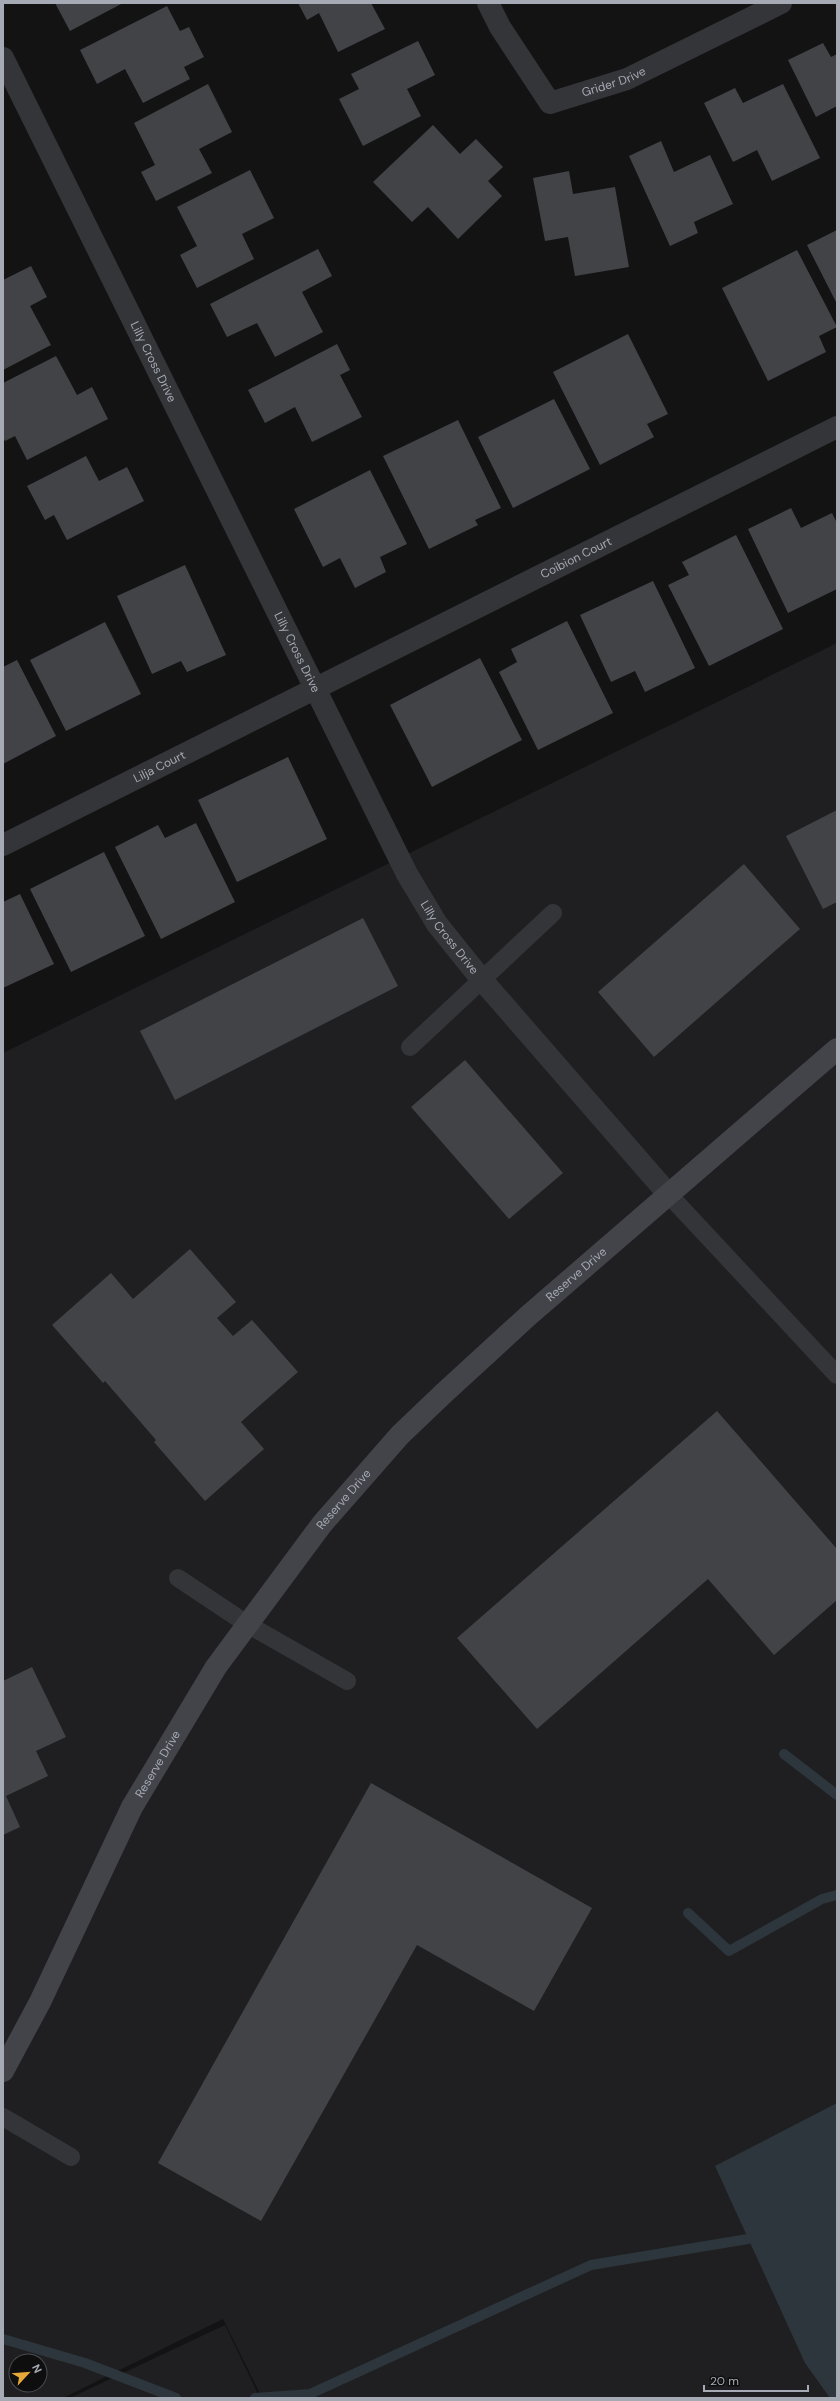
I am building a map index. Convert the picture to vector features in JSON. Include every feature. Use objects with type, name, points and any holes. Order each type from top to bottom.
[{"type":"street","name":"Grider Drive","points":[[488,3],[500,27],[550,103],[627,79],[781,3]]},
{"type":"street","name":"Lilly Cross Drive","points":[[3,58],[407,874],[437,924],[482,980],[670,1196]]},
{"type":"street","name":"Coibion Court","points":[[315,688],[837,427]]},
{"type":"street","name":"Lilja Court","points":[[3,845],[315,688]]},
{"type":"street","name":"Reserve Drive","points":[[3,2071],[40,2002],[132,1807],[186,1715],[247,1624],[322,1524],[400,1436],[528,1316],[670,1196],[837,1049]]},
{"type":"lane","points":[[410,1047],[553,914]]},
{"type":"lane","points":[[670,1196],[837,1376]]},
{"type":"lane","points":[[178,1578],[247,1624],[347,1681]]},
{"type":"lane","points":[[3,2117],[71,2157]]},
{"type":"shaded area","points":[[837,643],[837,2398],[262,2398],[223,2319],[63,2398],[3,2398],[3,1053]]},
{"type":"shaded area","points":[[837,2103],[837,2398],[830,2398],[805,2363],[715,2166]]},
{"type":"shaded area","points":[[225,2325],[260,2398],[70,2398]]},
{"type":"building","points":[[55,3],[123,3],[70,31]]},
{"type":"building","points":[[298,3],[371,3],[385,29],[338,52],[319,13],[307,20]]},
{"type":"building","points":[[167,6],[180,31],[189,27],[204,57],[184,67],[190,79],[143,103],[125,69],[97,84],[80,50]]},
{"type":"building","points":[[418,41],[435,75],[407,89],[421,116],[363,146],[339,99],[359,89],[351,74]]},
{"type":"building","points":[[823,43],[831,57],[837,54],[837,106],[816,117],[788,60]]},
{"type":"building","points":[[208,84],[232,132],[199,149],[212,173],[156,201],[141,172],[155,165],[134,123]]},
{"type":"building","points":[[783,84],[820,158],[772,181],[757,150],[733,162],[704,103],[735,88],[743,103]]},
{"type":"building","points":[[433,125],[460,154],[476,139],[503,167],[488,181],[502,196],[458,239],[428,207],[412,222],[373,182]]},
{"type":"building","points":[[661,141],[674,172],[710,155],[733,204],[694,222],[698,233],[670,246],[629,156]]},
{"type":"building","points":[[250,170],[274,218],[242,234],[254,259],[197,288],[180,255],[197,246],[177,207]]},
{"type":"building","points":[[569,171],[573,194],[615,187],[629,267],[575,276],[568,237],[545,241],[533,178]]},
{"type":"building","points":[[837,230],[837,304],[807,245]]},
{"type":"building","points":[[318,249],[332,276],[302,292],[323,332],[275,357],[257,323],[227,337],[210,304]]},
{"type":"building","points":[[797,250],[837,327],[819,336],[826,352],[768,381],[722,288]]},
{"type":"building","points":[[31,266],[47,297],[30,306],[51,345],[3,370],[3,280]]},
{"type":"building","points":[[628,334],[668,414],[647,424],[654,437],[600,465],[553,372]]},
{"type":"building","points":[[337,344],[350,370],[340,375],[362,417],[312,442],[295,407],[265,423],[248,390]]},
{"type":"building","points":[[56,356],[77,395],[92,387],[108,419],[27,460],[15,436],[5,441],[3,438],[3,383]]},
{"type":"building","points":[[554,399],[590,469],[513,508],[478,437]]},
{"type":"building","points":[[458,420],[501,508],[475,520],[478,525],[429,549],[383,456]]},
{"type":"building","points":[[86,456],[99,481],[127,467],[144,501],[67,540],[54,515],[45,520],[27,486]]},
{"type":"building","points":[[370,470],[407,544],[380,557],[386,572],[355,588],[340,558],[323,567],[294,509]]},
{"type":"building","points":[[791,508],[801,528],[832,513],[837,523],[837,589],[788,613],[748,529]]},
{"type":"building","points":[[736,535],[783,629],[709,666],[668,585],[689,575],[682,562]]},
{"type":"building","points":[[185,565],[226,655],[187,672],[181,661],[152,674],[117,596]]},
{"type":"building","points":[[653,581],[695,668],[645,692],[635,671],[611,682],[580,615]]},
{"type":"building","points":[[567,621],[613,713],[538,750],[499,672],[517,662],[511,649]]},
{"type":"building","points":[[105,622],[141,694],[66,731],[30,660]]},
{"type":"building","points":[[480,658],[522,740],[432,787],[390,705]]},
{"type":"building","points":[[17,660],[56,736],[3,764],[3,667]]},
{"type":"building","points":[[288,757],[327,839],[237,882],[198,800]]},
{"type":"building","points":[[837,810],[837,902],[823,909],[786,836]]},
{"type":"building","points":[[196,823],[235,902],[161,939],[115,847],[158,825],[165,838]]},
{"type":"building","points":[[104,852],[145,936],[71,972],[30,889]]},
{"type":"building","points":[[744,864],[800,929],[654,1057],[598,992]]},
{"type":"building","points":[[20,894],[54,964],[3,988],[3,902]]},
{"type":"building","points":[[363,918],[398,986],[175,1100],[140,1031]]},
{"type":"building","points":[[465,1060],[563,1173],[509,1219],[411,1107]]},
{"type":"building","points":[[190,1249],[236,1302],[217,1318],[233,1336],[252,1320],[298,1372],[241,1422],[264,1449],[205,1501],[154,1442],[156,1440],[105,1381],[103,1383],[52,1325],[111,1273],[133,1299]]},
{"type":"building","points":[[717,1411],[837,1549],[837,1600],[774,1655],[708,1579],[537,1729],[457,1638]]},
{"type":"building","points":[[32,1667],[66,1737],[36,1751],[48,1776],[6,1796],[20,1827],[3,1835],[3,1681]]},
{"type":"building","points":[[371,1783],[592,1908],[534,2011],[417,1945],[261,2221],[158,2163]]},
{"type":"waterway","points":[[784,1754],[837,1795]]},
{"type":"waterway","points":[[688,1913],[729,1951],[822,1899],[837,1895]]},
{"type":"waterway","points":[[255,2398],[310,2394],[591,2265],[748,2239]]},
{"type":"waterway","points":[[3,2339],[85,2363],[176,2398]]}]
